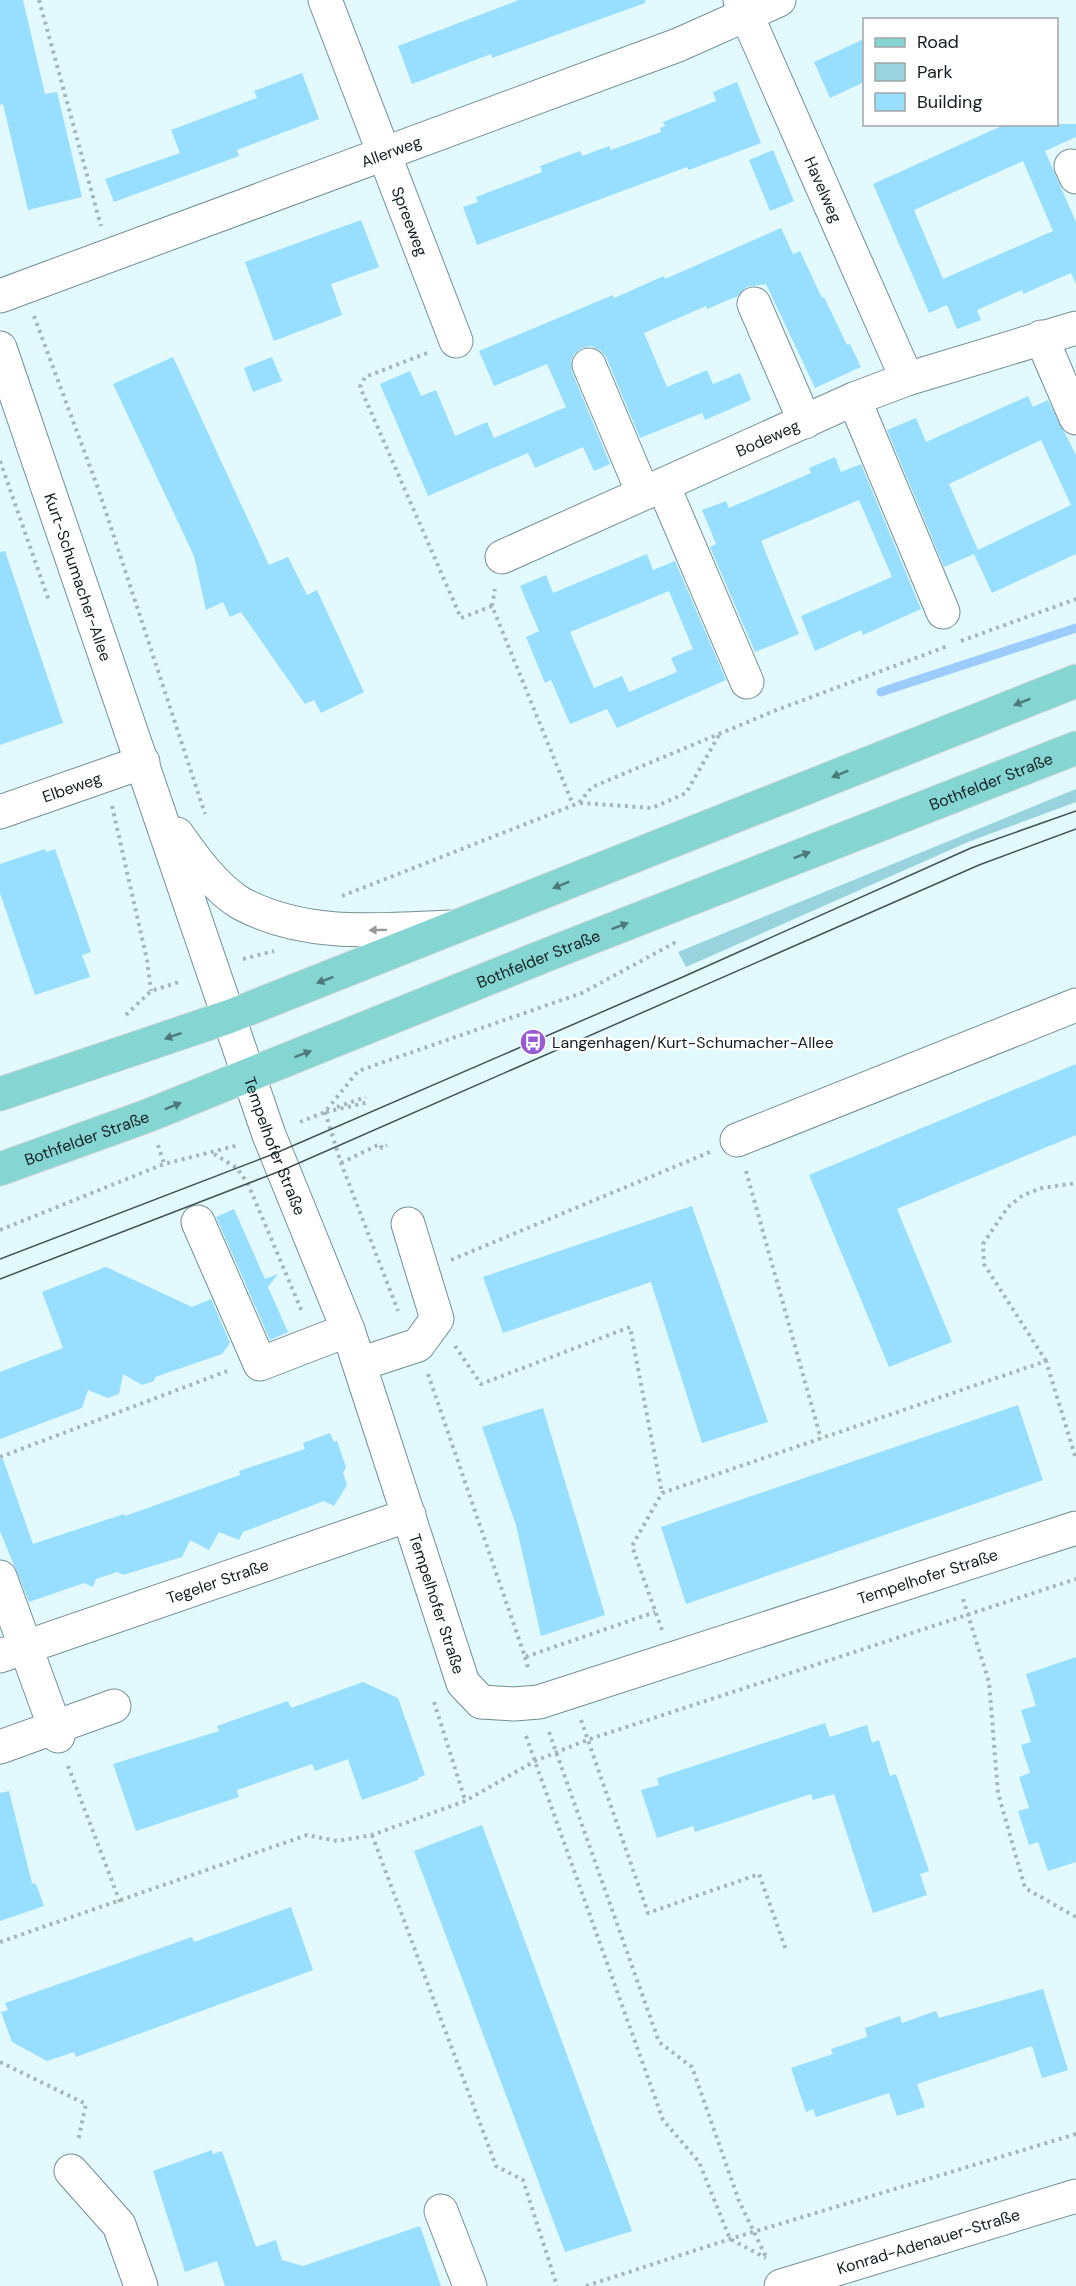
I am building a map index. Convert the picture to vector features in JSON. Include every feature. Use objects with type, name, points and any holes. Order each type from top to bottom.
[{"type":"main road","points":[[0,1094],[228,1017],[1076,681]]},
{"type":"main road","name":"Bothfelder Straße","points":[[0,1169],[147,1116],[1076,748]]},
{"type":"street","name":"Spreeweg","points":[[325,0],[456,341]]},
{"type":"street","name":"Allerweg","points":[[11,292],[678,45],[743,7],[779,0]]},
{"type":"street","name":"Havelweg","points":[[743,7],[907,379]]},
{"type":"street","points":[[754,304],[805,422]]},
{"type":"street","name":"Bodeweg","points":[[502,557],[854,399],[907,379],[1076,328]]},
{"type":"street","points":[[1041,337],[1076,418]]},
{"type":"street","name":"Kurt-Schumacher-Allee","points":[[0,348],[143,762],[202,974],[228,1017]]},
{"type":"street","points":[[589,365],[653,489],[747,682]]},
{"type":"street","points":[[854,399],[943,612]]},
{"type":"street","name":"Elbeweg","points":[[0,812],[143,762]]},
{"type":"street","name":"Kurt-Schumacher-Allee","points":[[156,804],[200,867],[241,903],[303,927],[382,930],[458,927]]},
{"type":"street","points":[[737,1140],[1076,1005]]},
{"type":"street","name":"Tempelhofer Straße","points":[[228,1017],[269,1135],[348,1330],[464,1683],[481,1702],[514,1704],[539,1701],[1076,1528]]},
{"type":"street","points":[[198,1222],[260,1364],[348,1330]]},
{"type":"street","points":[[360,1364],[418,1345],[437,1319],[408,1224]]},
{"type":"street","name":"Tegeler Straße","points":[[13,1652],[409,1515]]},
{"type":"street","points":[[0,1577],[13,1652],[59,1740]]},
{"type":"street","points":[[0,1747],[59,1740],[114,1706]]},
{"type":"street","points":[[71,2171],[120,2224],[141,2286]]},
{"type":"street","name":"Konrad-Adenauer-Straße","points":[[774,2272],[1076,2196]]},
{"type":"street","points":[[441,2211],[470,2286]]},
{"type":"path","points":[[39,0],[109,256]]},
{"type":"path","points":[[11,292],[99,491],[206,817]]},
{"type":"path","points":[[456,341],[365,377],[360,387],[460,618],[492,606],[573,805]]},
{"type":"path","points":[[0,461],[50,604]]},
{"type":"path","points":[[579,803],[592,787],[774,711],[1076,599]]},
{"type":"path","points":[[333,900],[579,803],[652,808],[686,793],[719,734]]},
{"type":"path","points":[[107,774],[147,960],[151,992]]},
{"type":"path","points":[[325,1112],[357,1071],[582,993],[685,939]]},
{"type":"path","points":[[122,1019],[151,992],[251,956],[276,951]]},
{"type":"path","points":[[0,1230],[164,1164],[214,1153],[269,1135],[325,1112],[368,1100]]},
{"type":"path","points":[[325,1112],[340,1163],[402,1322],[418,1345],[525,1657],[655,1612]]},
{"type":"path","points":[[448,1261],[737,1140],[821,1439]]},
{"type":"path","points":[[340,1163],[380,1144],[382,1148],[387,1143]]},
{"type":"path","points":[[214,1153],[237,1168],[248,1184],[314,1343]]},
{"type":"path","points":[[1076,1183],[1041,1188],[1023,1195],[1008,1207],[983,1244],[984,1264],[1046,1361],[1076,1459]]},
{"type":"path","points":[[437,1319],[481,1383],[630,1327],[662,1493],[632,1546],[672,1659]]},
{"type":"path","points":[[662,1493],[1046,1361]]},
{"type":"path","points":[[0,1457],[235,1368],[260,1364]]},
{"type":"path","points":[[953,1569],[989,1682],[998,1793],[1025,1888],[1076,1917]]},
{"type":"path","points":[[0,1942],[307,1835],[338,1841],[372,1835],[465,1801],[535,1761],[587,1740],[1076,1579]]},
{"type":"path","points":[[572,1691],[648,1913],[759,1874],[786,1950]]},
{"type":"path","points":[[59,1740],[120,1902]]},
{"type":"path","points":[[556,1752],[659,2042],[692,2067],[740,2201],[774,2272]]},
{"type":"path","points":[[535,1761],[663,2120],[699,2162],[730,2239],[774,2272]]},
{"type":"path","points":[[372,1835],[496,2166],[523,2180],[557,2286]]},
{"type":"path","points":[[0,2062],[86,2104],[71,2171]]},
{"type":"path","points":[[586,2286],[755,2231],[1076,2134]]},
{"type":"green space","points":[[1076,789],[1076,802],[968,842],[686,967],[678,952]]},
{"type":"building","points":[[0,0],[23,0],[45,94],[57,92],[82,197],[28,210],[3,104],[0,105]]},
{"type":"building","points":[[519,0],[645,0],[645,3],[492,58],[491,54],[412,84],[398,46]]},
{"type":"building","points":[[863,39],[863,82],[830,98],[814,62]]},
{"type":"building","points":[[302,73],[319,119],[237,150],[239,156],[114,202],[105,179],[180,153],[171,130],[257,98],[254,91]]},
{"type":"building","points":[[737,82],[761,143],[689,170],[687,167],[477,245],[463,207],[478,202],[476,197],[542,172],[540,166],[580,151],[582,156],[609,146],[611,150],[661,132],[660,128],[665,126],[663,122],[716,101],[713,92]]},
{"type":"building","points":[[1076,124],[1076,137],[1045,151],[1076,222],[1076,284],[1071,273],[1023,294],[1022,290],[977,310],[981,320],[957,329],[947,305],[929,313],[873,184],[1002,126]],"holes":[[[1023,161],[1053,231],[943,279],[914,210]]]},
{"type":"building","points":[[773,150],[794,201],[770,211],[749,160]]},
{"type":"building","points":[[361,220],[379,267],[331,284],[342,315],[274,341],[245,262]]},
{"type":"building","points":[[781,228],[793,254],[800,251],[822,298],[824,297],[847,345],[850,344],[861,367],[815,388],[766,284],[747,287],[738,296],[707,309],[706,306],[644,333],[667,387],[707,370],[713,384],[740,373],[751,400],[705,420],[702,413],[640,438],[606,357],[600,350],[591,346],[582,348],[574,354],[571,362],[572,372],[610,464],[594,471],[583,447],[535,468],[528,453],[428,496],[380,384],[410,371],[421,396],[436,390],[455,436],[487,422],[494,438],[566,407],[547,364],[494,386],[479,351],[613,295],[614,298],[664,276],[665,279]]},
{"type":"building","points":[[173,357],[269,565],[288,557],[307,595],[317,590],[364,692],[321,713],[314,700],[305,704],[241,612],[230,617],[223,602],[206,610],[194,556],[113,384]]},
{"type":"building","points":[[272,357],[282,381],[253,392],[244,368]]},
{"type":"building","points":[[1028,396],[1033,407],[1048,400],[1076,455],[1076,554],[992,593],[974,554],[944,567],[887,430],[916,418],[926,442]],"holes":[[[1041,440],[1071,505],[978,550],[949,484]]]},
{"type":"building","points":[[835,457],[841,472],[861,464],[921,609],[863,635],[861,630],[815,651],[801,616],[892,577],[859,500],[761,541],[799,634],[755,652],[710,547],[716,544],[702,510],[726,501],[729,508],[811,473],[809,468]]},
{"type":"building","points":[[5,551],[63,723],[0,745],[0,552]]},
{"type":"building","points":[[647,554],[653,570],[675,561],[726,680],[617,728],[607,709],[570,724],[551,680],[545,683],[526,637],[539,631],[520,586],[546,575],[553,593]],"holes":[[[669,591],[693,649],[671,658],[677,672],[629,692],[622,676],[594,688],[570,632]]]},
{"type":"building","points":[[45,849],[46,852],[55,849],[91,952],[82,955],[90,977],[35,995],[0,893],[0,864]]},
{"type":"building","points":[[1076,1064],[1076,1135],[897,1209],[952,1342],[889,1367],[809,1175]]},
{"type":"building","points":[[692,1206],[768,1422],[702,1443],[651,1282],[503,1333],[483,1277]]},
{"type":"building","points":[[234,1209],[265,1279],[278,1274],[268,1287],[288,1332],[270,1340],[216,1217]]},
{"type":"building","points":[[106,1267],[192,1307],[211,1299],[230,1343],[222,1354],[155,1377],[154,1381],[142,1385],[123,1374],[119,1394],[108,1398],[88,1390],[82,1408],[0,1439],[0,1372],[63,1348],[42,1292]]},
{"type":"building","points":[[1018,1405],[1043,1480],[686,1604],[661,1527]]},
{"type":"building","points":[[543,1408],[605,1615],[541,1636],[516,1525],[482,1427]]},
{"type":"building","points":[[330,1433],[334,1442],[337,1441],[346,1467],[343,1473],[347,1485],[334,1506],[324,1501],[243,1532],[239,1540],[219,1532],[209,1550],[190,1540],[182,1557],[123,1575],[117,1572],[96,1579],[93,1587],[84,1583],[29,1602],[0,1531],[0,1459],[3,1459],[33,1544],[124,1514],[125,1516],[240,1475],[239,1471],[305,1449],[303,1443]]},
{"type":"building","points":[[1076,1657],[1076,1862],[1048,1871],[1038,1842],[1029,1845],[1018,1811],[1029,1808],[1019,1777],[1030,1773],[1021,1745],[1031,1742],[1021,1710],[1036,1706],[1026,1674]]},
{"type":"building","points":[[363,1682],[398,1698],[425,1775],[418,1780],[362,1800],[348,1759],[315,1771],[312,1764],[237,1790],[239,1797],[136,1831],[113,1764],[219,1731],[217,1726],[288,1701],[291,1708]]},
{"type":"building","points":[[825,1723],[830,1737],[867,1725],[872,1743],[879,1740],[890,1776],[896,1774],[929,1871],[920,1874],[927,1895],[873,1913],[834,1794],[813,1800],[811,1794],[695,1832],[693,1826],[657,1838],[641,1790],[659,1785],[657,1778]]},
{"type":"building","points":[[9,1791],[32,1883],[36,1884],[44,1906],[0,1921],[0,1793]]},
{"type":"building","points":[[482,1825],[632,2231],[565,2252],[414,1851]]},
{"type":"building","points":[[291,1907],[313,1970],[76,2057],[74,2052],[47,2061],[12,2042],[1,2012],[8,2010],[5,2003],[192,1937],[194,1942]]},
{"type":"building","points":[[1043,1989],[1068,2070],[1042,2078],[1032,2046],[917,2084],[925,2107],[897,2116],[889,2093],[816,2117],[813,2109],[806,2112],[791,2068],[833,2054],[831,2049],[867,2037],[865,2028],[900,2016],[902,2023],[936,2011],[939,2018]]},
{"type":"building","points":[[212,2150],[213,2154],[222,2151],[256,2247],[276,2240],[282,2260],[303,2266],[420,2226],[441,2286],[225,2286],[217,2261],[185,2272],[153,2171]]},
{"type":"waterway","points":[[881,692],[1076,628]]},
{"type":"tram line","points":[[0,1259],[276,1153],[685,976],[971,848],[1076,811]]},
{"type":"tram line","points":[[0,1279],[283,1170],[979,865],[1076,829]]},
{"type":"place","name":"Langenhagen/Kurt-Schumacher-Allee","points":[[533,1042]]}]
